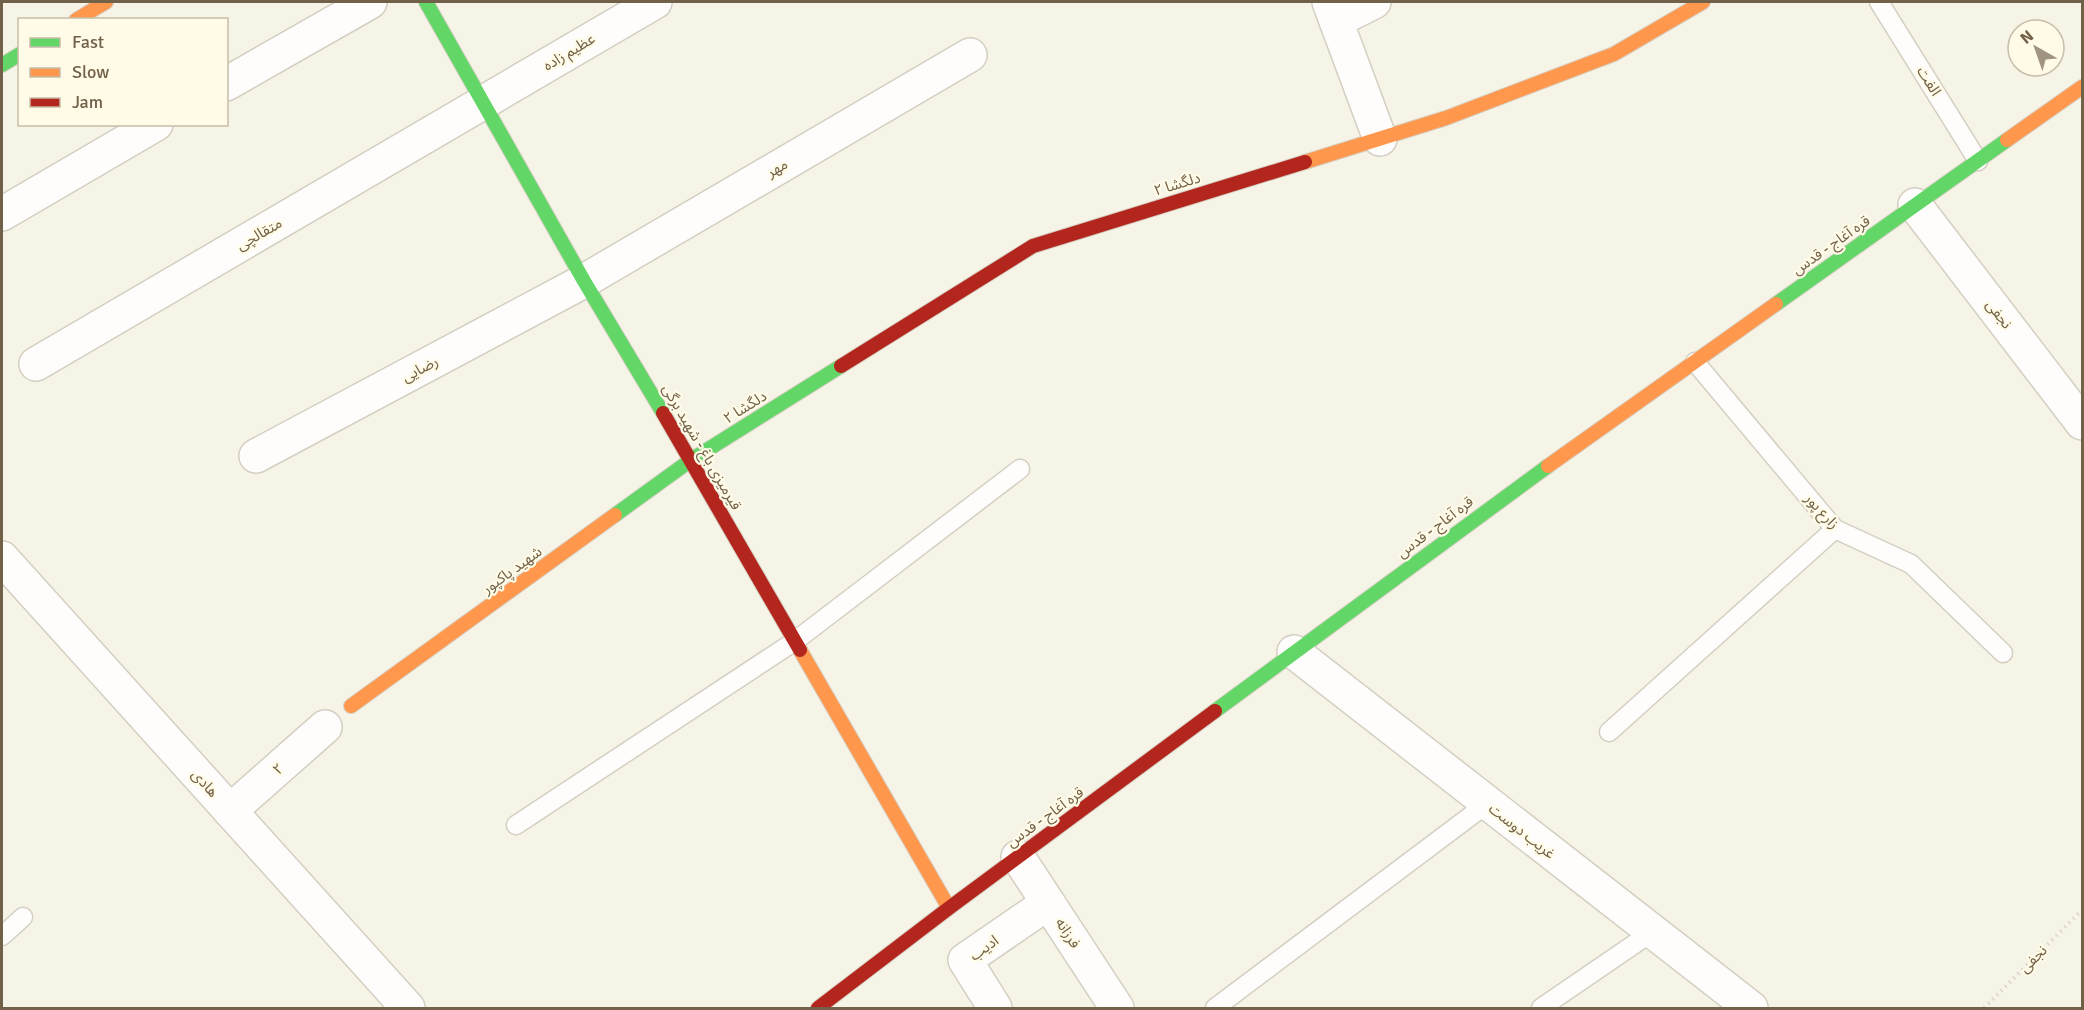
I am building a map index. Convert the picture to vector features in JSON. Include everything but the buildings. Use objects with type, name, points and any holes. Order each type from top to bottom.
[{"type":"street","points":[[79,18],[106,2]]},
{"type":"street","points":[[228,83],[370,2]]},
{"type":"street","name":"قیرمیزی باغ - شهید برگی","points":[[426,2],[584,281],[691,460],[949,908]]},
{"type":"street","name":"عظیم زاده","points":[[483,103],[655,2]]},
{"type":"street","points":[[1374,2],[1332,11],[1380,139]]},
{"type":"street","name":"دلگشا ۲","points":[[691,460],[1033,246],[1446,118],[1614,54],[1703,2]]},
{"type":"street","points":[[2,65],[18,55]]},
{"type":"street","name":"مهر","points":[[584,281],[970,55]]},
{"type":"street","name":"قره آغاج - قدس","points":[[819,1008],[1018,856],[1491,506],[2082,87]]},
{"type":"street","name":"متقالچی","points":[[36,364],[483,103]]},
{"type":"street","points":[[2,214],[153,126]]},
{"type":"street","name":"نجفی","points":[[1915,205],[2082,423]]},
{"type":"street","name":"رضایی","points":[[256,456],[584,281]]},
{"type":"street","name":"شهید پاکپور","points":[[351,706],[691,460]]},
{"type":"street","name":"هادی","points":[[2,558],[408,1008]]},
{"type":"street","name":"غریب دوست","points":[[1294,652],[1751,1008]]},
{"type":"street","name":"۲","points":[[230,811],[325,727]]},
{"type":"street","name":"فرزانه","points":[[1018,856],[1117,1008]]},
{"type":"street","name":"ادیب","points":[[995,1008],[964,960],[1048,903]]},
{"type":"lane","name":"الفت","points":[[1879,2],[1978,161]]},
{"type":"lane","name":"زارع پور","points":[[1695,362],[1835,529],[1911,564],[2002,653]]},
{"type":"lane","points":[[516,825],[795,641],[1020,469]]},
{"type":"lane","points":[[1609,732],[1835,529]]},
{"type":"lane","points":[[1215,1008],[1488,803]]},
{"type":"lane","points":[[2,936],[23,917]]},
{"type":"lane","points":[[1541,1008],[1652,932]]},
{"type":"path","name":"نجفی","points":[[1984,1008],[2082,910]]},
{"type":"traffic: fast","points":[[426,2],[584,281],[663,413]]},
{"type":"traffic: fast","points":[[2,65],[18,55]]},
{"type":"traffic: fast","points":[[1776,304],[2007,140]]},
{"type":"traffic: fast","points":[[615,515],[691,460],[841,366]]},
{"type":"traffic: fast","points":[[1215,711],[1548,466]]},
{"type":"traffic: slow","points":[[79,18],[106,2]]},
{"type":"traffic: slow","points":[[1305,162],[1446,118],[1614,54],[1703,2]]},
{"type":"traffic: slow","points":[[2007,140],[2082,87]]},
{"type":"traffic: slow","points":[[1548,466],[1776,304]]},
{"type":"traffic: slow","points":[[351,706],[615,515]]},
{"type":"traffic: slow","points":[[800,650],[949,908]]},
{"type":"traffic: jam","points":[[841,366],[1033,246],[1305,162]]},
{"type":"traffic: jam","points":[[663,413],[800,650]]},
{"type":"traffic: jam","points":[[818,1008],[1215,711]]}]
